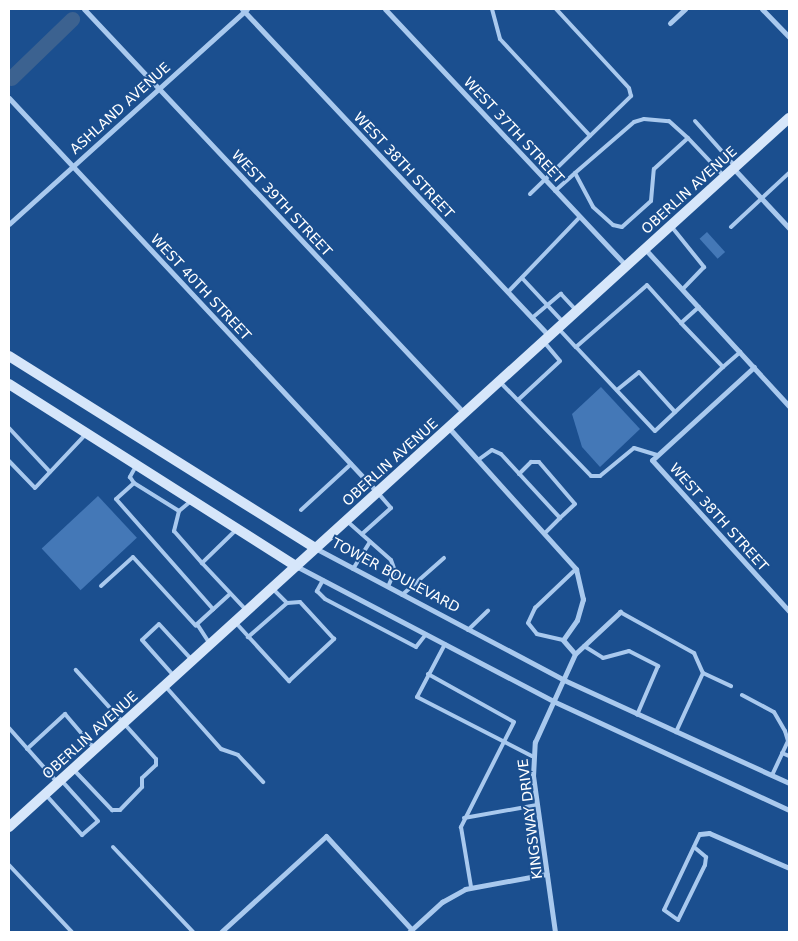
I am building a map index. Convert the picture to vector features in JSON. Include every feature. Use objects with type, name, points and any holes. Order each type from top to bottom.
[{"type":"street","name":"WEST 39TH STREET","points":[[84,9],[464,414]]},
{"type":"street","name":"WEST 37TH STREET","points":[[385,9],[626,266]]},
{"type":"street","points":[[670,23],[685,9]]},
{"type":"street","points":[[762,9],[789,37]]},
{"type":"street","name":"ASHLAND AVENUE","points":[[9,224],[244,10]]},
{"type":"street","name":"WEST 38TH STREET","points":[[244,10],[532,318],[546,339]]},
{"type":"street","name":"WEST 40TH STREET","points":[[9,98],[378,492]]},
{"type":"street","name":"OBERLIN AVENUE","points":[[9,827],[789,118]]},
{"type":"street","points":[[734,168],[789,228]]},
{"type":"street","points":[[645,249],[789,406]]},
{"type":"street","name":"TOWER BOULEVARD","points":[[9,356],[315,548],[353,569],[564,680],[789,783]]},
{"type":"street","points":[[657,455],[754,367]]},
{"type":"street","points":[[9,385],[296,566],[552,701],[789,810]]},
{"type":"street","points":[[448,428],[576,568],[583,599],[577,620],[562,640],[576,654]]},
{"type":"street","name":"WEST 38TH STREET","points":[[657,455],[652,460],[789,611]]},
{"type":"street","name":"KINGSWAY DRIVE","points":[[555,932],[532,756],[537,734],[576,654],[620,612]]},
{"type":"street","points":[[700,834],[709,833],[789,868]]},
{"type":"street","points":[[221,932],[326,836],[410,931],[442,902],[471,887],[547,874]]},
{"type":"lane","points":[[492,9],[500,39],[590,136]]},
{"type":"lane","points":[[530,194],[544,178],[628,101],[631,91],[556,9]]},
{"type":"lane","points":[[555,191],[634,122],[656,117],[669,121],[688,138],[724,177]]},
{"type":"lane","points":[[695,121],[734,168]]},
{"type":"lane","points":[[575,173],[593,207],[612,225],[622,227],[651,200],[654,169],[688,138]]},
{"type":"lane","points":[[731,227],[789,173]]},
{"type":"lane","points":[[508,292],[580,217]]},
{"type":"lane","points":[[671,226],[704,266],[683,289]]},
{"type":"lane","points":[[522,278],[547,305],[576,347],[655,431],[740,352]]},
{"type":"lane","points":[[576,347],[647,284],[723,367]]},
{"type":"lane","points":[[532,318],[561,294],[577,311]]},
{"type":"lane","points":[[682,323],[699,307]]},
{"type":"lane","points":[[518,400],[560,361],[546,339]]},
{"type":"lane","points":[[617,390],[639,372],[675,412]]},
{"type":"lane","points":[[500,381],[591,476],[600,476],[634,448],[657,455]]},
{"type":"lane","points":[[9,428],[50,472]]},
{"type":"lane","points":[[9,461],[34,488],[86,434]]},
{"type":"lane","points":[[478,460],[496,451],[560,518]]},
{"type":"lane","points":[[519,474],[531,462],[538,462],[575,504],[545,533]]},
{"type":"lane","points":[[301,510],[352,464]]},
{"type":"lane","points":[[136,466],[130,477],[134,483],[179,511]]},
{"type":"lane","points":[[134,483],[116,499],[213,609]]},
{"type":"lane","points":[[362,534],[391,508],[378,492]]},
{"type":"lane","points":[[191,500],[179,511],[174,531],[246,611]]},
{"type":"lane","points":[[346,520],[391,560],[396,571],[388,587]]},
{"type":"lane","points":[[202,563],[237,529]]},
{"type":"lane","points":[[353,569],[370,542]]},
{"type":"lane","points":[[101,586],[133,557],[210,644]]},
{"type":"lane","points":[[402,595],[444,558]]},
{"type":"lane","points":[[562,640],[537,634],[528,623],[536,608],[576,568]]},
{"type":"lane","points":[[323,580],[317,594],[416,647],[426,634]]},
{"type":"lane","points":[[272,588],[287,603]]},
{"type":"lane","points":[[196,626],[230,594]]},
{"type":"lane","points":[[234,622],[289,681],[334,639],[300,602],[287,603],[248,637]]},
{"type":"lane","points":[[468,630],[488,611]]},
{"type":"lane","points":[[620,612],[691,650],[703,672],[731,686]]},
{"type":"lane","points":[[175,676],[142,640],[160,624],[192,660]]},
{"type":"lane","points":[[444,644],[418,697],[532,756]]},
{"type":"lane","points":[[584,646],[603,658],[629,651],[658,666],[637,715]]},
{"type":"lane","points":[[73,769],[112,810],[120,810],[142,787],[142,778],[156,765],[156,759],[76,670]]},
{"type":"lane","points":[[676,732],[703,672]]},
{"type":"lane","points":[[428,674],[511,718],[514,722],[461,827],[471,887]]},
{"type":"lane","points":[[165,685],[221,749],[238,755],[263,782]]},
{"type":"lane","points":[[742,695],[779,717],[788,740],[772,775]]},
{"type":"lane","points":[[27,749],[65,714],[95,749]]},
{"type":"lane","points":[[9,728],[27,749],[98,821],[82,835],[45,794]]},
{"type":"lane","points":[[782,753],[789,756]]},
{"type":"lane","points":[[464,818],[537,805]]},
{"type":"lane","points":[[694,847],[706,857],[684,914],[678,920],[664,910],[700,834]]},
{"type":"lane","points":[[113,847],[193,932]]},
{"type":"lane","points":[[9,865],[72,932]]},
{"type":"building","points":[[707,232],[725,252],[718,259],[700,239]]},
{"type":"building","points":[[601,387],[640,429],[600,467],[582,447],[572,414]]},
{"type":"building","points":[[98,496],[137,538],[81,590],[42,549]]},
{"type":"waterway","points":[[11,78],[72,19]]}]
